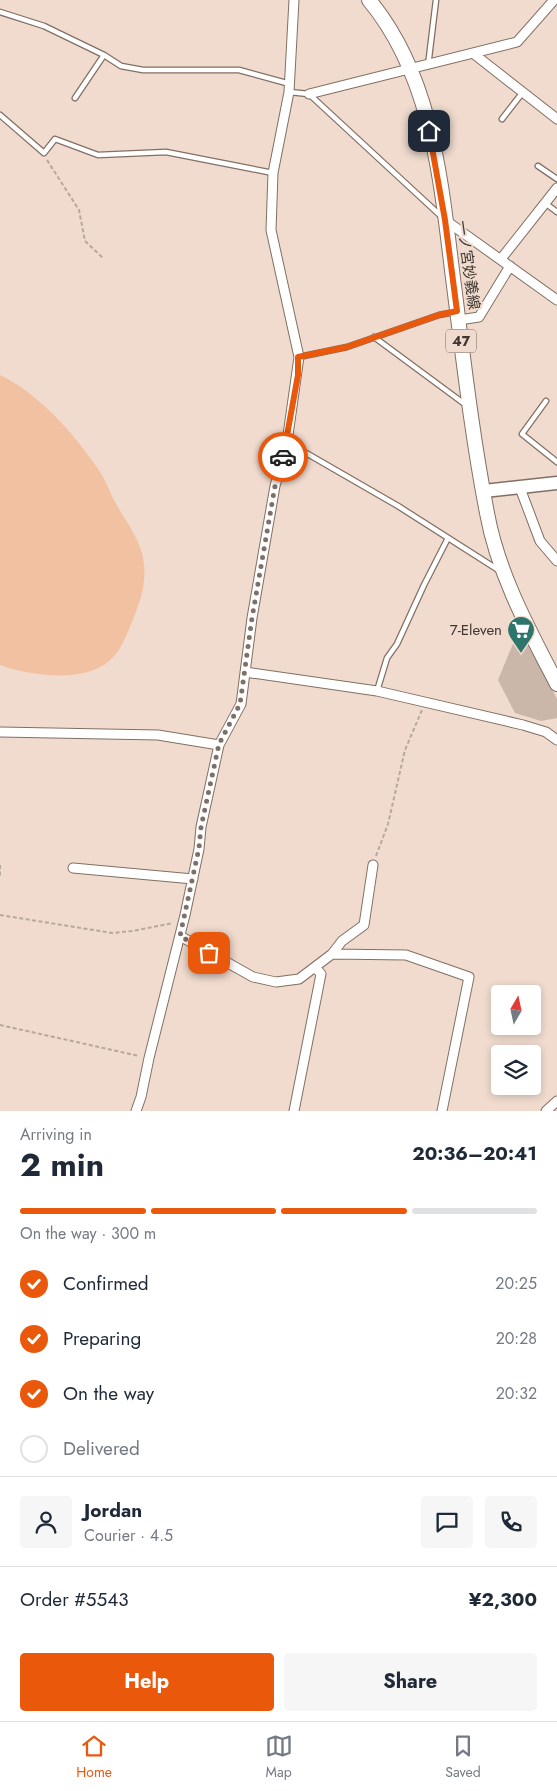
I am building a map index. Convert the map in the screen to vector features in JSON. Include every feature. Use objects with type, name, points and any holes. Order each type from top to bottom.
[{"type":"main road","name":"一ノ宮妙義線","points":[[369,0],[389,26],[411,70],[427,119],[445,220],[487,514],[513,596],[557,684]]},
{"type":"street","points":[[136,1111],[184,921],[199,848],[201,827],[219,744],[240,704],[246,672],[252,618],[275,486],[287,442],[298,357],[271,230],[273,173],[290,88],[292,0]]},
{"type":"street","points":[[309,94],[428,66],[517,42],[554,0]]},
{"type":"street","points":[[474,54],[557,119]]},
{"type":"street","points":[[501,259],[557,188]]},
{"type":"street","points":[[445,220],[557,300]]},
{"type":"street","points":[[458,316],[479,317],[510,266]]},
{"type":"street","points":[[484,491],[557,483]]},
{"type":"street","points":[[520,488],[540,542],[557,562]]},
{"type":"street","points":[[246,672],[377,691],[523,725],[546,732],[557,740]]},
{"type":"street","points":[[0,732],[158,735],[219,744]]},
{"type":"street","points":[[180,936],[254,977],[276,982],[299,979],[332,954],[342,941],[364,925],[373,865]]},
{"type":"street","points":[[72,868],[193,879]]},
{"type":"street","points":[[332,954],[406,956],[469,976],[442,1111]]},
{"type":"street","points":[[294,1111],[321,974],[315,967]]},
{"type":"street","points":[[546,1111],[557,1101]]},
{"type":"lane","points":[[428,66],[436,0]]},
{"type":"lane","points":[[0,12],[44,26],[104,54],[122,66],[143,70],[239,70],[309,94],[445,220]]},
{"type":"lane","points":[[75,98],[104,54]]},
{"type":"lane","points":[[502,119],[523,92]]},
{"type":"lane","points":[[0,115],[44,153],[55,139],[98,155],[166,152],[273,173]]},
{"type":"lane","points":[[538,166],[557,180]]},
{"type":"lane","points":[[545,204],[557,212]]},
{"type":"lane","points":[[298,357],[347,347],[439,315],[458,316]]},
{"type":"lane","points":[[374,337],[471,409]]},
{"type":"lane","points":[[546,401],[522,434],[557,462]]},
{"type":"lane","points":[[287,442],[398,506],[505,574]]},
{"type":"lane","points":[[377,691],[387,658],[397,644],[448,538]]},
{"type":"path","points":[[44,153],[79,210],[85,241],[103,258]]},
{"type":"path","points":[[373,865],[388,824],[406,750],[426,703]]},
{"type":"path","points":[[0,865],[0,876]]},
{"type":"path","points":[[0,915],[112,933],[132,932],[184,921]]},
{"type":"path","points":[[0,1025],[149,1058]]},
{"type":"shaded area","points":[[0,375],[15,383],[44,405],[82,446],[102,475],[114,501],[141,549],[144,564],[142,594],[125,638],[117,653],[109,661],[98,668],[86,672],[71,675],[41,674],[0,665]]},
{"type":"building","name":"7-Eleven","points":[[519,629],[557,699],[557,718],[541,721],[515,713],[498,680]]},
{"type":"way so far","points":[[209,953],[180,936],[219,744],[240,704],[246,672],[252,618],[275,486],[283,457]]},
{"type":"place","name":"7-Eleven","points":[[521,654]]},
{"type":"route","points":[[283,457],[298,375],[298,357],[347,347],[439,315],[457,311],[445,220],[429,131]]}]
